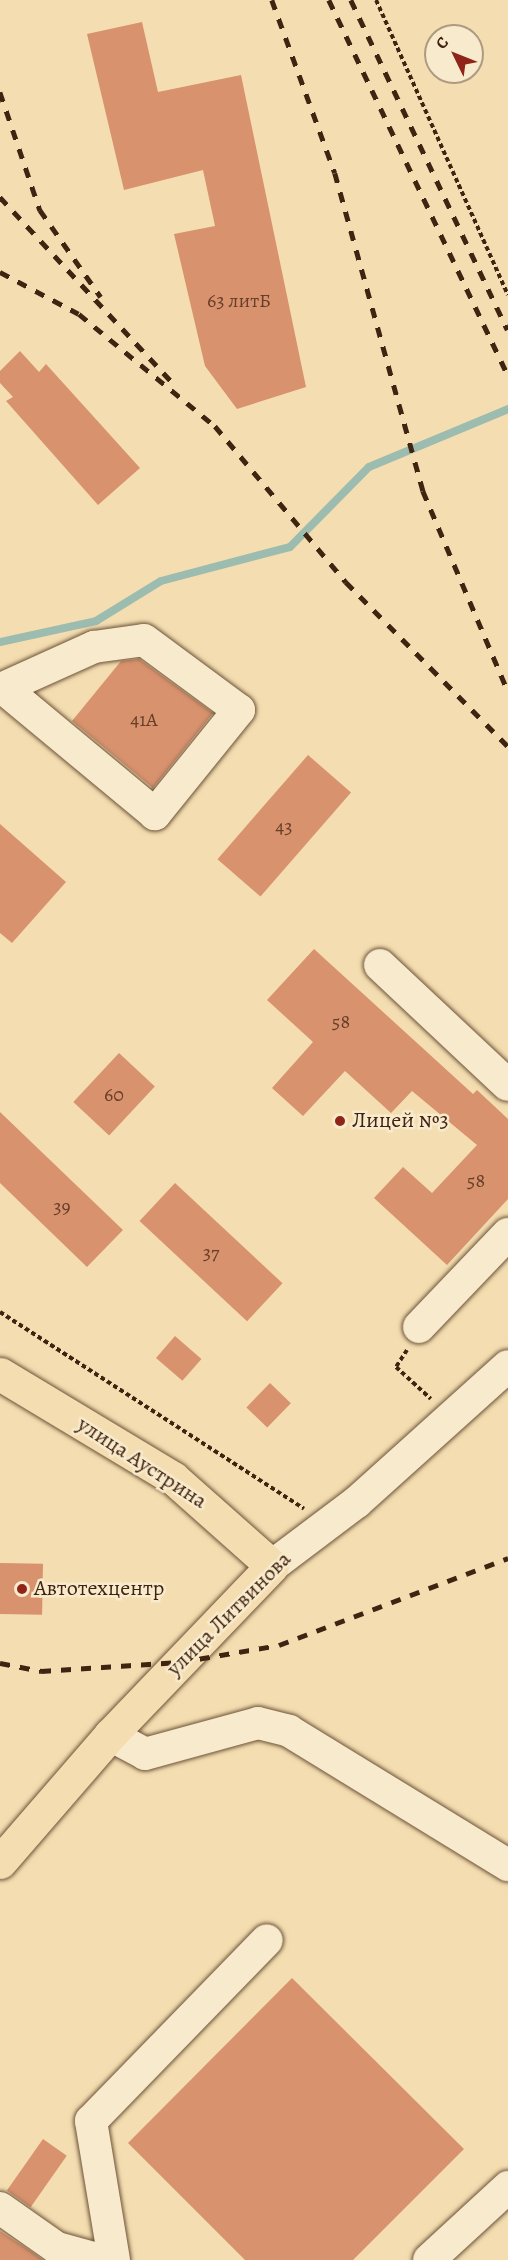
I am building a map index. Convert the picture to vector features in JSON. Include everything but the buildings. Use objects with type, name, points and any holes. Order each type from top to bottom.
[{"type":"main road","name":"улица Аустрина","points":[[0,1374],[173,1478],[272,1566]]},
{"type":"main road","name":"улица Литвинова","points":[[0,1862],[110,1735],[272,1566]]},
{"type":"street","points":[[144,640],[239,710],[155,814],[2,688],[94,647],[144,640]]},
{"type":"street","points":[[380,965],[508,1085]]},
{"type":"street","points":[[419,1327],[508,1234]]},
{"type":"street","name":"улица Литвинова","points":[[272,1566],[327,1524],[507,1368]]},
{"type":"street","points":[[110,1735],[145,1754],[258,1724],[288,1731],[508,1865]]},
{"type":"street","points":[[114,2260],[91,2121],[267,1940]]},
{"type":"street","points":[[429,2260],[508,2187]]},
{"type":"street","points":[[0,2208],[57,2248],[101,2260]]},
{"type":"path","points":[[376,0],[508,295]]},
{"type":"path","points":[[0,1312],[327,1524]]},
{"type":"path","points":[[419,1327],[396,1366],[451,1417]]},
{"type":"waterway","points":[[0,642],[96,621],[161,581],[290,547],[369,467],[508,409]]},
{"type":"railway","points":[[272,0],[335,173],[423,491],[508,691]]},
{"type":"railway","points":[[329,0],[508,376]]},
{"type":"railway","points":[[351,0],[508,330]]},
{"type":"railway","points":[[0,92],[40,210],[101,297]]},
{"type":"railway","points":[[0,197],[171,381]]},
{"type":"railway","points":[[0,272],[79,314],[215,426],[346,582],[508,746]]},
{"type":"railway","points":[[0,1663],[41,1671],[180,1662],[279,1645],[508,1558]]},
{"type":"place","name":"Лицей №3","points":[[340,1121]]},
{"type":"place","name":"Автотехцентр","points":[[22,1589]]}]
